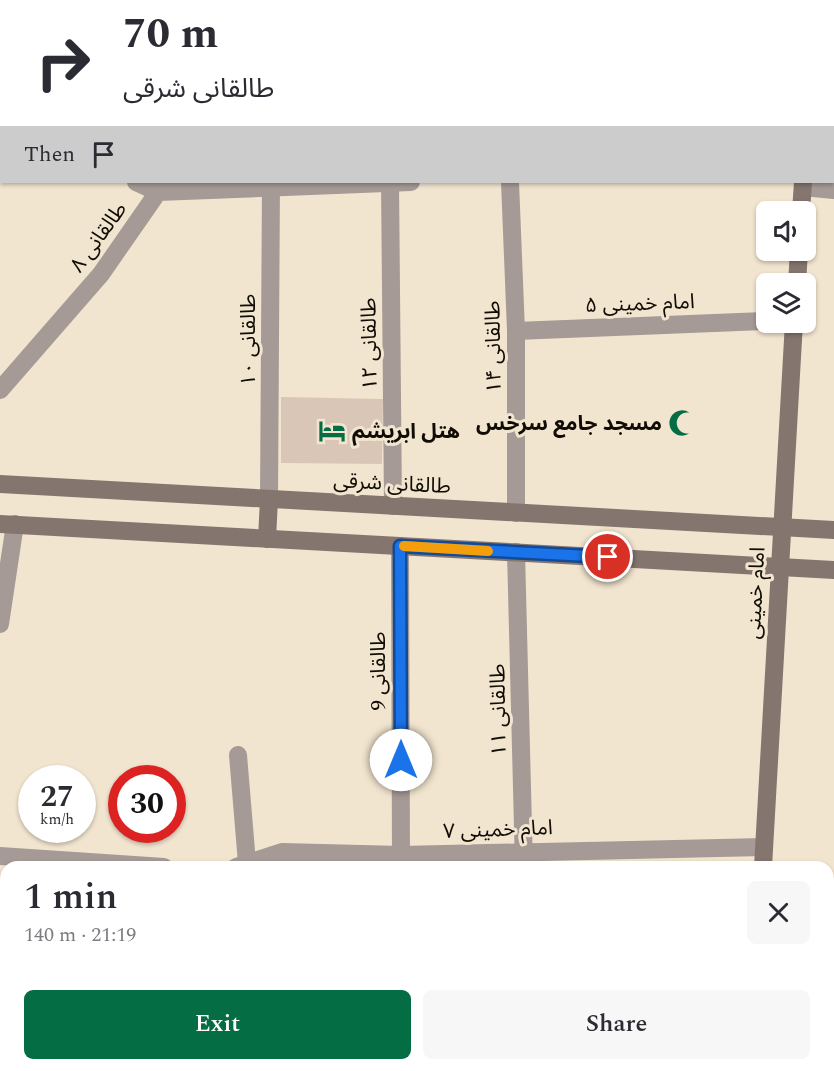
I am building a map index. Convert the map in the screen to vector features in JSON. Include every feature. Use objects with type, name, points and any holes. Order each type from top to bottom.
[{"type":"main road","points":[[802,201],[803,184]]},
{"type":"main road","name":"امام خمینی","points":[[763,861],[793,333]]},
{"type":"main road","name":"طالقانی شرقی","points":[[0,484],[834,530]]},
{"type":"main road","points":[[267,539],[269,499]]},
{"type":"main road","points":[[7,524],[834,570]]},
{"type":"street","points":[[138,183],[158,192],[350,183]]},
{"type":"street","name":"طالقانی ۱۲","points":[[390,183],[393,506]]},
{"type":"street","name":"طالقانی ۱۴","points":[[510,183],[516,331],[516,513]]},
{"type":"street","points":[[803,184],[834,190]]},
{"type":"street","name":"طالقانی ۱۰","points":[[269,499],[271,185]]},
{"type":"street","name":"طالقانی ۸","points":[[0,390],[101,274],[158,192]]},
{"type":"street","name":"امام خمینی ۵","points":[[516,331],[756,321]]},
{"type":"street","points":[[0,624],[7,524]]},
{"type":"street","name":"طالقانی 9","points":[[400,546],[401,861]]},
{"type":"street","name":"طالقانی ۱۱","points":[[516,552],[524,859]]},
{"type":"street","points":[[238,755],[242,861]]},
{"type":"street","name":"امام خمینی ۷","points":[[254,861],[282,852],[401,861],[524,859],[764,847]]},
{"type":"street","points":[[0,856],[106,861]]},
{"type":"building","name":"هتل ابریشم","points":[[281,397],[383,399],[382,464],[281,463]]},
{"type":"slow traffic","points":[[404,546],[488,551]]},
{"type":"place","name":"مسجد جامع سرخس","points":[[682,423]]},
{"type":"place","name":"هتل ابریشم","points":[[332,431]]},
{"type":"route","points":[[401,760],[400,546],[608,557]]}]
